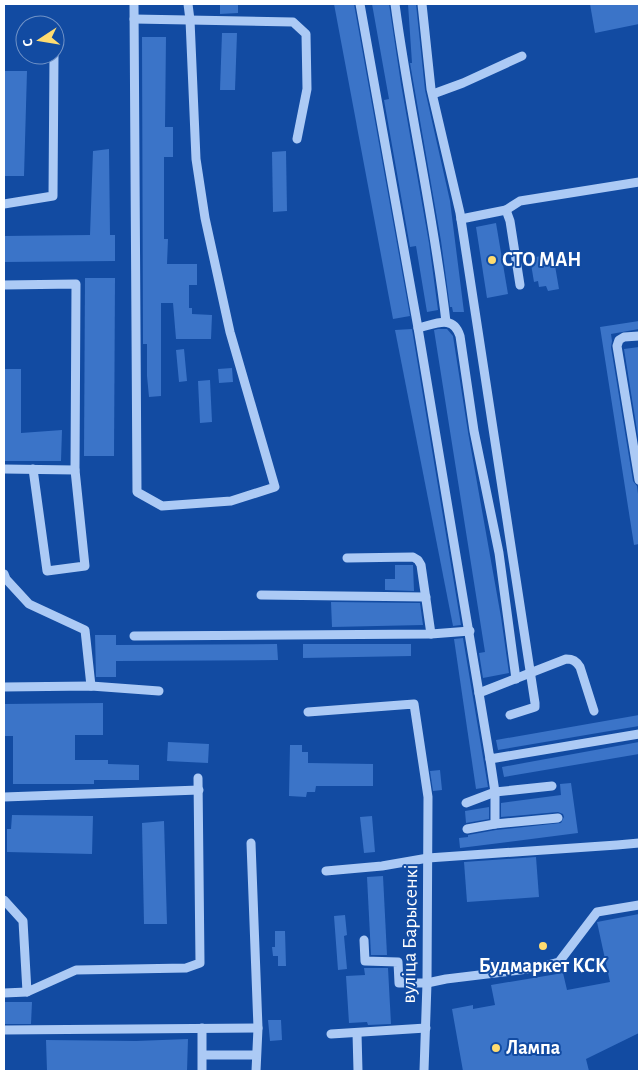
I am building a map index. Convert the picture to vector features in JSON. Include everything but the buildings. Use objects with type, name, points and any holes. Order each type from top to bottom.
[{"type":"street","points":[[134,4],[137,492],[162,506],[231,502],[275,487],[230,332],[204,218],[196,158],[188,4]]},
{"type":"street","points":[[360,4],[470,631],[495,792],[495,824]]},
{"type":"street","points":[[395,4],[412,122],[441,282],[446,322]]},
{"type":"street","points":[[422,4],[433,94],[461,219],[530,674],[534,707],[510,715]]},
{"type":"street","points":[[134,19],[293,22],[306,34],[307,88],[297,139]]},
{"type":"street","points":[[433,94],[463,83],[522,56]]},
{"type":"street","points":[[4,204],[53,196],[54,65]]},
{"type":"street","points":[[461,219],[506,210],[520,201],[639,182]]},
{"type":"street","points":[[506,210],[510,221],[520,285]]},
{"type":"street","points":[[4,285],[76,284],[75,470],[85,566],[47,570],[33,469]]},
{"type":"street","points":[[418,328],[446,322],[455,325],[460,336],[474,431],[499,553],[516,679]]},
{"type":"street","points":[[639,336],[624,337],[619,340],[617,346],[639,474]]},
{"type":"street","points":[[4,469],[75,470]]},
{"type":"street","points":[[346,558],[413,557],[418,560],[421,565],[431,634]]},
{"type":"street","points":[[4,574],[6,579],[29,604],[85,630],[91,686]]},
{"type":"street","points":[[261,595],[426,597]]},
{"type":"street","points":[[134,636],[431,634],[470,631]]},
{"type":"street","points":[[479,693],[571,659],[580,667],[594,712]]},
{"type":"street","points":[[4,688],[91,686],[158,691]]},
{"type":"street","name":"вуліца Барысенкі","points":[[308,712],[414,704],[428,797],[427,983],[424,1071]]},
{"type":"street","points":[[490,759],[639,734]]},
{"type":"street","points":[[4,992],[27,992],[76,970],[186,968],[200,963],[198,778]]},
{"type":"street","points":[[466,803],[495,792],[552,786]]},
{"type":"street","points":[[4,797],[199,790]]},
{"type":"street","points":[[467,829],[495,824],[558,818]]},
{"type":"street","points":[[251,843],[258,1028],[256,1071]]},
{"type":"street","points":[[326,871],[382,866],[428,858],[639,843]]},
{"type":"street","points":[[4,900],[23,921],[27,992]]},
{"type":"street","points":[[364,940],[365,961],[398,962],[399,983],[427,983],[446,978],[536,968],[559,962],[597,912],[639,905]]},
{"type":"street","points":[[202,1028],[202,1071]]},
{"type":"street","points":[[4,1030],[258,1028]]},
{"type":"street","points":[[331,1034],[426,1028]]},
{"type":"street","points":[[357,1033],[358,1071]]},
{"type":"street","points":[[203,1055],[256,1055]]},
{"type":"place","name":"СТО МАН","points":[[492,260]]},
{"type":"place","name":"Будмаркет КСК","points":[[543,946]]},
{"type":"place","name":"Лампа","points":[[496,1048]]}]
